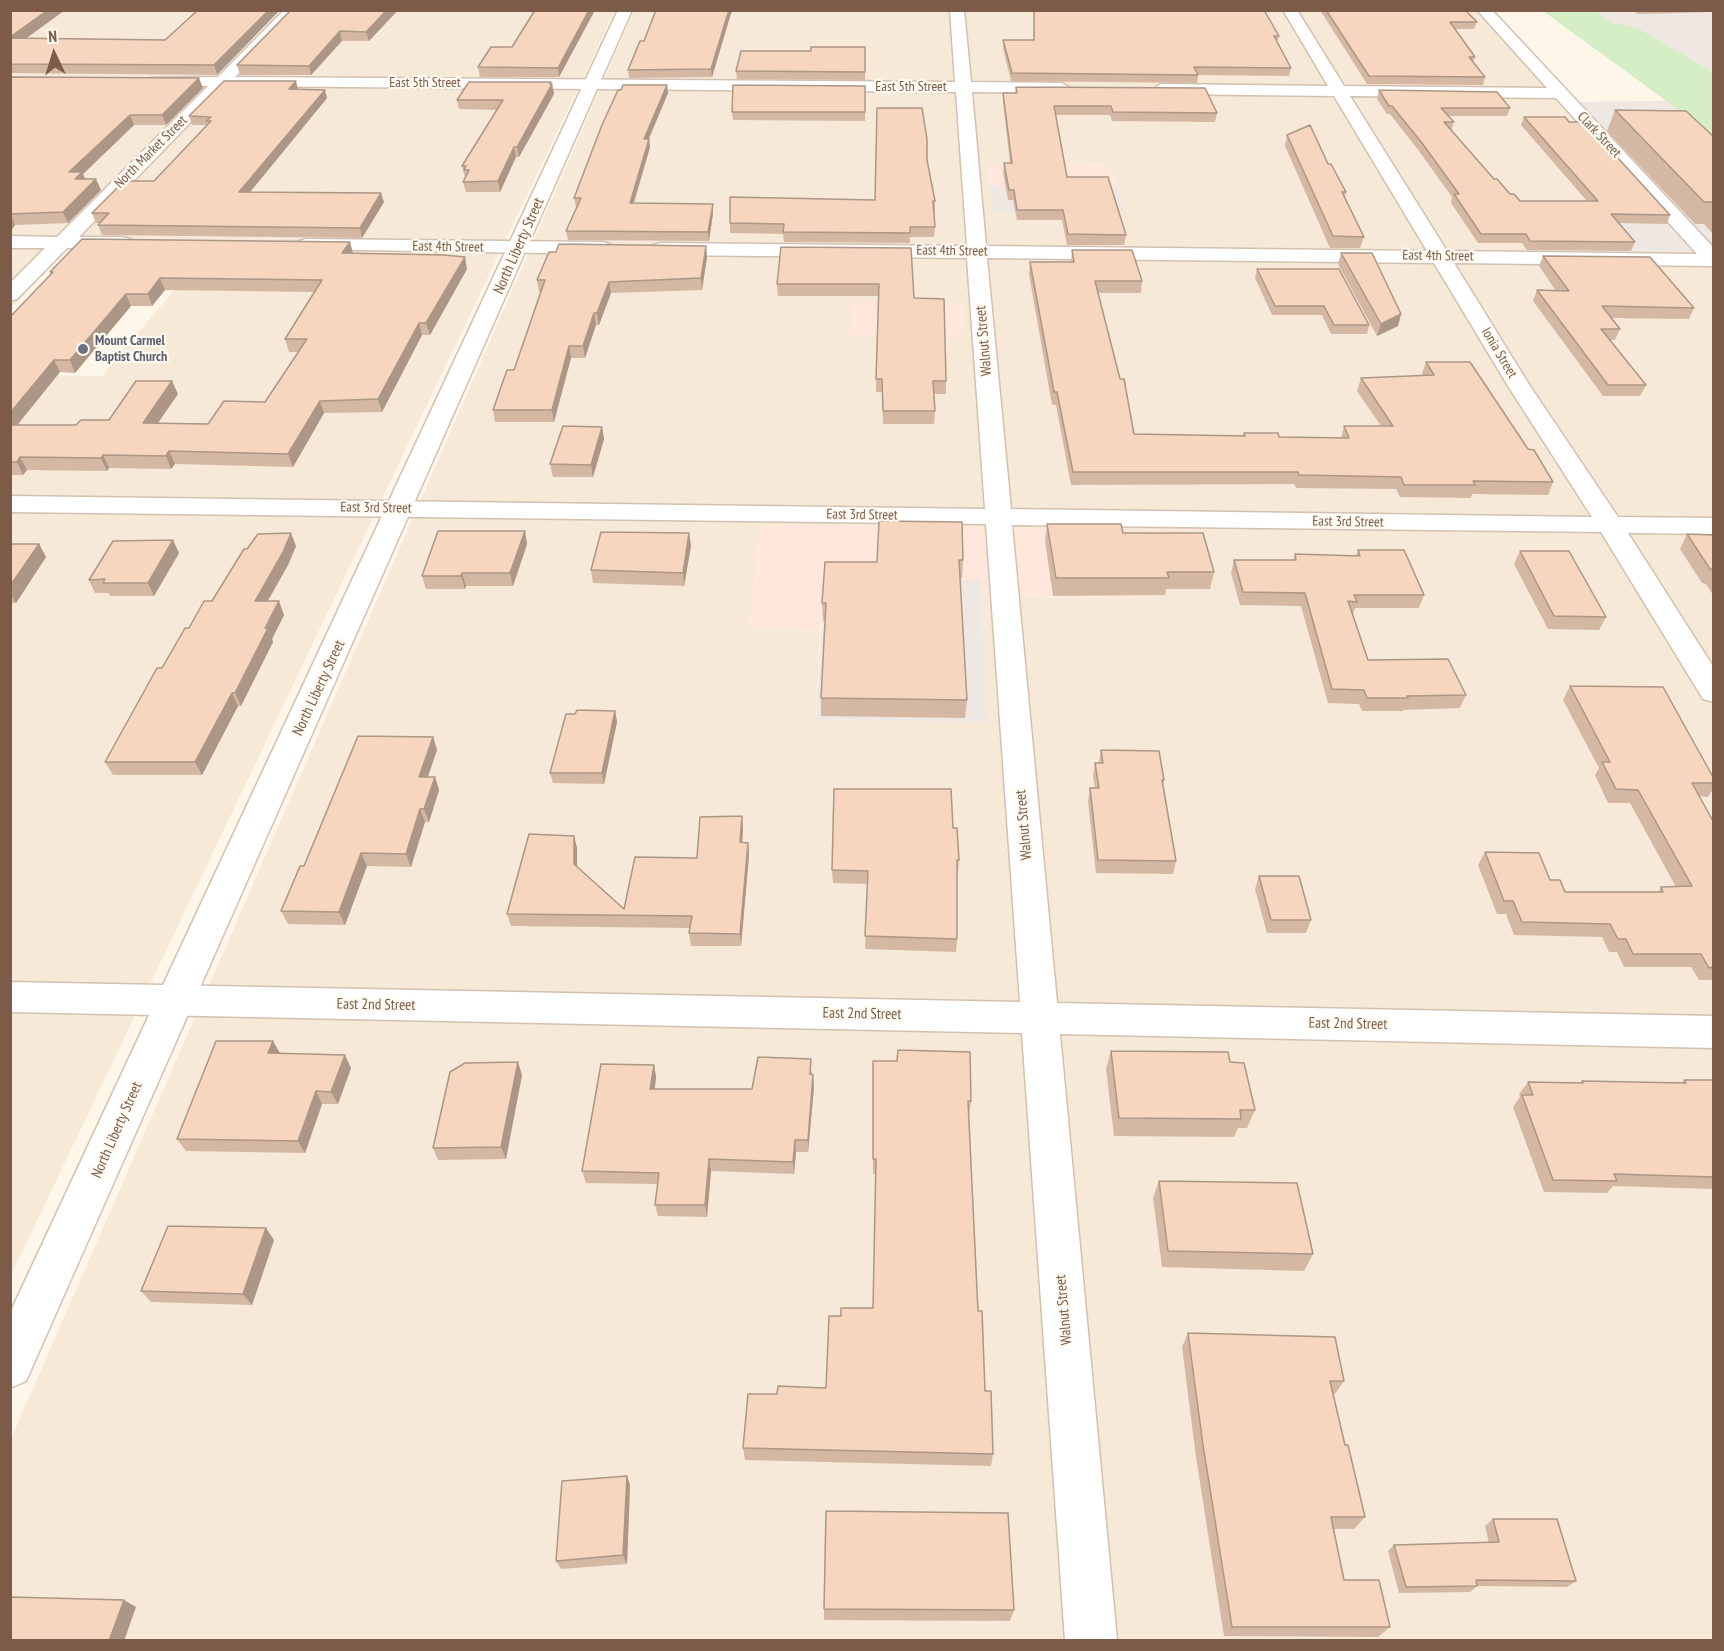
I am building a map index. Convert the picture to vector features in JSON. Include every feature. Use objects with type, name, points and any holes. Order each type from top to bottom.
[{"type":"street","name":"North Market Street","points":[[10,295],[293,10]]},
{"type":"street","name":"North Liberty Street","points":[[10,1365],[401,508],[625,10]]},
{"type":"street","name":"Walnut Street","points":[[957,10],[1091,1641]]},
{"type":"street","name":"Ionia Street","points":[[1290,10],[1365,136],[1442,256],[1519,386],[1610,525],[1713,692]]},
{"type":"street","name":"Clark Street","points":[[1484,10],[1713,260]]},
{"type":"street","name":"East 5th Street","points":[[145,81],[1084,89]]},
{"type":"street","points":[[1143,89],[1560,93]]},
{"type":"street","points":[[10,242],[147,243]]},
{"type":"street","name":"East 4th Street","points":[[286,245],[624,249]]},
{"type":"street","name":"East 4th Street","points":[[646,249],[1713,260]]},
{"type":"street","name":"East 3rd Street","points":[[10,504],[1713,526]]},
{"type":"street","name":"East 2nd Street","points":[[10,997],[1713,1032]]},
{"type":"shaded area","points":[[11,11],[615,11],[11,1275],[11,375],[102,376],[175,289],[70,248],[11,308]]},
{"type":"shaded area","points":[[634,11],[1491,11],[1674,203],[1543,202],[1592,263],[1713,264],[1713,1640],[11,1640],[11,1439]],"holes":[[[988,165],[1110,166],[1117,186],[994,212]],[[1120,529],[1136,599],[981,596],[986,722],[816,719],[820,630],[748,628]]]},
{"type":"shaded area","points":[[1595,11],[1713,11],[1713,72],[1636,27],[1613,23]]},
{"type":"shaded area","points":[[1667,101],[1713,135],[1713,264],[1592,263],[1542,201],[1673,203],[1577,102]]},
{"type":"shaded area","points":[[988,165],[1110,166],[1117,186],[990,185]]},
{"type":"shaded area","points":[[990,185],[1117,186],[1124,212],[993,212]]},
{"type":"shaded area","points":[[853,302],[963,304],[963,338],[850,335]]},
{"type":"shaded area","points":[[760,524],[1120,529],[1136,599],[981,596],[980,581],[824,578],[820,630],[748,628]]},
{"type":"shaded area","points":[[824,578],[980,580],[987,722],[816,719]]},
{"type":"green space","points":[[1543,11],[1595,11],[1613,23],[1636,27],[1713,72],[1713,135]]},
{"type":"building","points":[[10,10],[48,10],[10,37]]},
{"type":"building","points":[[198,10],[269,10],[214,65],[10,64],[10,38],[165,40]]},
{"type":"building","points":[[291,10],[387,10],[366,32],[340,31],[309,66],[237,65]]},
{"type":"building","points":[[535,10],[589,10],[558,68],[478,67],[491,47],[512,47]]},
{"type":"building","points":[[656,10],[729,10],[711,69],[628,70],[640,41],[644,41]]},
{"type":"building","points":[[1034,10],[1264,10],[1279,36],[1274,36],[1291,68],[1194,67],[1198,75],[1012,73],[1003,40],[1034,40]]},
{"type":"building","points":[[1326,10],[1465,10],[1477,22],[1450,22],[1475,57],[1469,57],[1485,77],[1369,76]]},
{"type":"building","points":[[811,47],[865,47],[865,72],[736,71],[741,51],[811,51]]},
{"type":"building","points":[[10,77],[199,78],[162,115],[130,115],[69,172],[82,172],[75,179],[96,179],[63,212],[10,214]]},
{"type":"building","points":[[224,81],[296,81],[289,89],[325,90],[239,192],[381,193],[360,228],[98,225],[109,213],[92,213],[124,181],[154,181],[211,121],[206,121],[211,117],[189,116]]},
{"type":"building","points":[[469,82],[551,82],[552,84],[517,147],[514,147],[498,181],[463,182],[469,170],[464,170],[466,166],[462,166],[503,100],[457,100]]},
{"type":"building","points":[[623,85],[667,85],[644,139],[649,139],[630,203],[713,204],[708,232],[566,231],[581,198],[574,198],[602,125],[618,90],[621,90]]},
{"type":"building","points":[[733,85],[865,86],[865,112],[732,112]]},
{"type":"building","points":[[1016,87],[1205,88],[1217,113],[1113,112],[1111,106],[1054,106],[1067,177],[1108,177],[1126,235],[1068,234],[1063,210],[1017,210],[1014,190],[1009,190],[1004,163],[1012,163],[1003,93],[1017,93]]},
{"type":"building","points":[[1379,90],[1497,92],[1510,108],[1441,108],[1454,122],[1444,122],[1494,179],[1497,179],[1510,194],[1514,194],[1520,201],[1598,201],[1524,117],[1565,117],[1569,122],[1585,122],[1670,215],[1611,214],[1635,242],[1530,241],[1526,234],[1481,234],[1454,194],[1459,194],[1422,143],[1392,106],[1389,106]]},
{"type":"building","points":[[877,108],[922,108],[927,139],[927,160],[935,201],[933,201],[935,227],[910,227],[910,233],[783,232],[784,224],[730,223],[730,197],[875,200]]},
{"type":"building","points":[[1615,110],[1686,111],[1713,136],[1713,202],[1704,202]]},
{"type":"building","points":[[1310,125],[1328,164],[1331,164],[1346,192],[1342,192],[1364,237],[1333,236],[1287,135]]},
{"type":"building","points":[[82,239],[350,242],[342,253],[465,257],[426,323],[419,323],[378,399],[320,401],[288,454],[169,451],[166,456],[20,457],[17,462],[10,462],[10,425],[76,425],[81,420],[109,420],[136,381],[172,381],[143,423],[208,424],[224,401],[265,402],[307,339],[285,339],[322,280],[160,278],[148,294],[126,294],[70,360],[54,360],[10,413],[10,317]]},
{"type":"building","points":[[559,244],[706,246],[701,278],[609,282],[597,313],[594,313],[583,346],[569,346],[552,410],[493,410],[507,370],[514,370],[545,280],[537,280],[549,252],[556,252]]},
{"type":"building","points":[[781,247],[911,248],[914,298],[944,299],[946,381],[933,381],[935,411],[883,411],[882,379],[876,379],[879,284],[777,284]]},
{"type":"building","points":[[1072,250],[1132,250],[1142,281],[1095,281],[1120,379],[1124,379],[1134,434],[1245,436],[1244,433],[1278,433],[1279,437],[1349,438],[1344,426],[1393,426],[1361,378],[1434,375],[1426,362],[1470,362],[1528,449],[1534,450],[1553,482],[1473,481],[1475,485],[1404,485],[1401,477],[1299,475],[1298,472],[1073,472],[1057,392],[1054,392],[1030,262],[1074,262]]},
{"type":"building","points":[[1341,253],[1372,253],[1401,314],[1381,324]]},
{"type":"building","points":[[1543,256],[1650,257],[1694,308],[1602,306],[1620,329],[1601,329],[1646,385],[1608,385],[1537,290],[1569,291]]},
{"type":"building","points":[[1257,269],[1339,269],[1369,325],[1334,325],[1324,306],[1275,306]]},
{"type":"building","points":[[563,426],[602,427],[591,465],[550,464]]},
{"type":"building","points":[[879,521],[962,522],[963,560],[959,560],[967,700],[821,698],[826,603],[822,603],[825,562],[877,562]]},
{"type":"building","points":[[1047,524],[1121,524],[1123,533],[1203,533],[1214,572],[1167,572],[1169,578],[1056,578]]},
{"type":"building","points":[[438,531],[525,531],[510,573],[422,576]]},
{"type":"building","points":[[601,532],[689,533],[683,573],[591,570]]},
{"type":"building","points":[[291,533],[283,552],[255,601],[279,601],[265,628],[268,628],[235,693],[232,693],[195,762],[105,762],[157,668],[162,668],[204,601],[212,601],[244,549],[247,549],[258,534]]},
{"type":"building","points":[[1687,534],[1713,535],[1713,570],[1710,569]]},
{"type":"building","points":[[173,540],[148,583],[103,583],[105,579],[89,580],[113,541]]},
{"type":"building","points":[[10,544],[39,544],[10,586]]},
{"type":"building","points":[[1358,550],[1404,550],[1424,595],[1354,595],[1357,602],[1348,601],[1368,660],[1448,659],[1466,695],[1367,698],[1364,690],[1332,689],[1305,593],[1243,592],[1234,560],[1296,560],[1295,554],[1360,556]]},
{"type":"building","points":[[1520,551],[1569,551],[1606,617],[1554,616]]},
{"type":"building","points":[[1570,686],[1663,687],[1713,777],[1713,783],[1692,783],[1713,821],[1713,967],[1709,968],[1701,954],[1633,954],[1626,939],[1618,939],[1610,924],[1522,922],[1513,901],[1504,901],[1485,852],[1539,853],[1550,880],[1560,880],[1565,892],[1663,892],[1661,887],[1692,886],[1638,790],[1616,789],[1602,762],[1610,762]]},
{"type":"building","points":[[577,710],[615,711],[602,773],[550,773],[566,714],[575,714]]},
{"type":"building","points":[[358,736],[433,737],[419,777],[435,777],[424,809],[420,809],[406,854],[361,853],[339,912],[281,911],[300,866],[304,866]]},
{"type":"building","points":[[1101,750],[1159,751],[1176,861],[1098,860],[1090,788],[1099,788],[1095,763],[1103,763]]},
{"type":"building","points":[[834,789],[951,789],[953,828],[957,828],[959,860],[957,860],[957,939],[865,936],[868,871],[832,870]]},
{"type":"building","points":[[742,816],[740,842],[748,843],[740,934],[689,933],[692,916],[507,914],[529,834],[574,836],[574,864],[624,909],[635,857],[697,858],[700,817]]},
{"type":"building","points":[[1259,876],[1299,876],[1311,920],[1271,920]]},
{"type":"building","points":[[216,1041],[273,1041],[268,1053],[345,1055],[331,1092],[316,1091],[298,1141],[177,1139]]},
{"type":"building","points":[[898,1050],[970,1052],[971,1101],[968,1101],[978,1311],[982,1311],[985,1391],[991,1391],[993,1454],[743,1448],[748,1394],[777,1394],[778,1386],[826,1388],[829,1316],[841,1316],[841,1308],[873,1308],[876,1159],[873,1159],[873,1061],[897,1061]]},
{"type":"building","points":[[1111,1051],[1228,1052],[1230,1062],[1244,1063],[1255,1110],[1240,1110],[1241,1119],[1119,1118]]},
{"type":"building","points":[[758,1057],[811,1059],[810,1074],[813,1075],[808,1140],[795,1140],[793,1162],[709,1159],[705,1205],[655,1205],[659,1173],[582,1171],[601,1064],[654,1065],[650,1089],[752,1089]]},
{"type":"building","points":[[518,1062],[501,1147],[433,1148],[450,1072],[465,1063]]},
{"type":"building","points":[[1684,1080],[1713,1080],[1713,1177],[1614,1174],[1617,1181],[1553,1180],[1522,1095],[1533,1095],[1528,1082],[1686,1083]]},
{"type":"building","points":[[1159,1181],[1297,1183],[1313,1254],[1168,1251]]},
{"type":"building","points":[[168,1226],[266,1228],[243,1294],[141,1291]]},
{"type":"building","points":[[1188,1333],[1335,1337],[1344,1381],[1330,1381],[1365,1517],[1331,1517],[1344,1580],[1379,1580],[1390,1627],[1232,1627]]},
{"type":"building","points":[[627,1476],[623,1555],[556,1561],[562,1481]]},
{"type":"building","points":[[826,1511],[1008,1513],[1014,1610],[824,1609]]},
{"type":"building","points":[[1493,1519],[1557,1519],[1576,1581],[1476,1580],[1477,1586],[1406,1587],[1394,1545],[1499,1542]]},
{"type":"building","points":[[10,1597],[124,1600],[109,1641],[10,1641]]},
{"type":"place","name":"Mount Carmel Baptist Church","points":[[83,349]]}]
